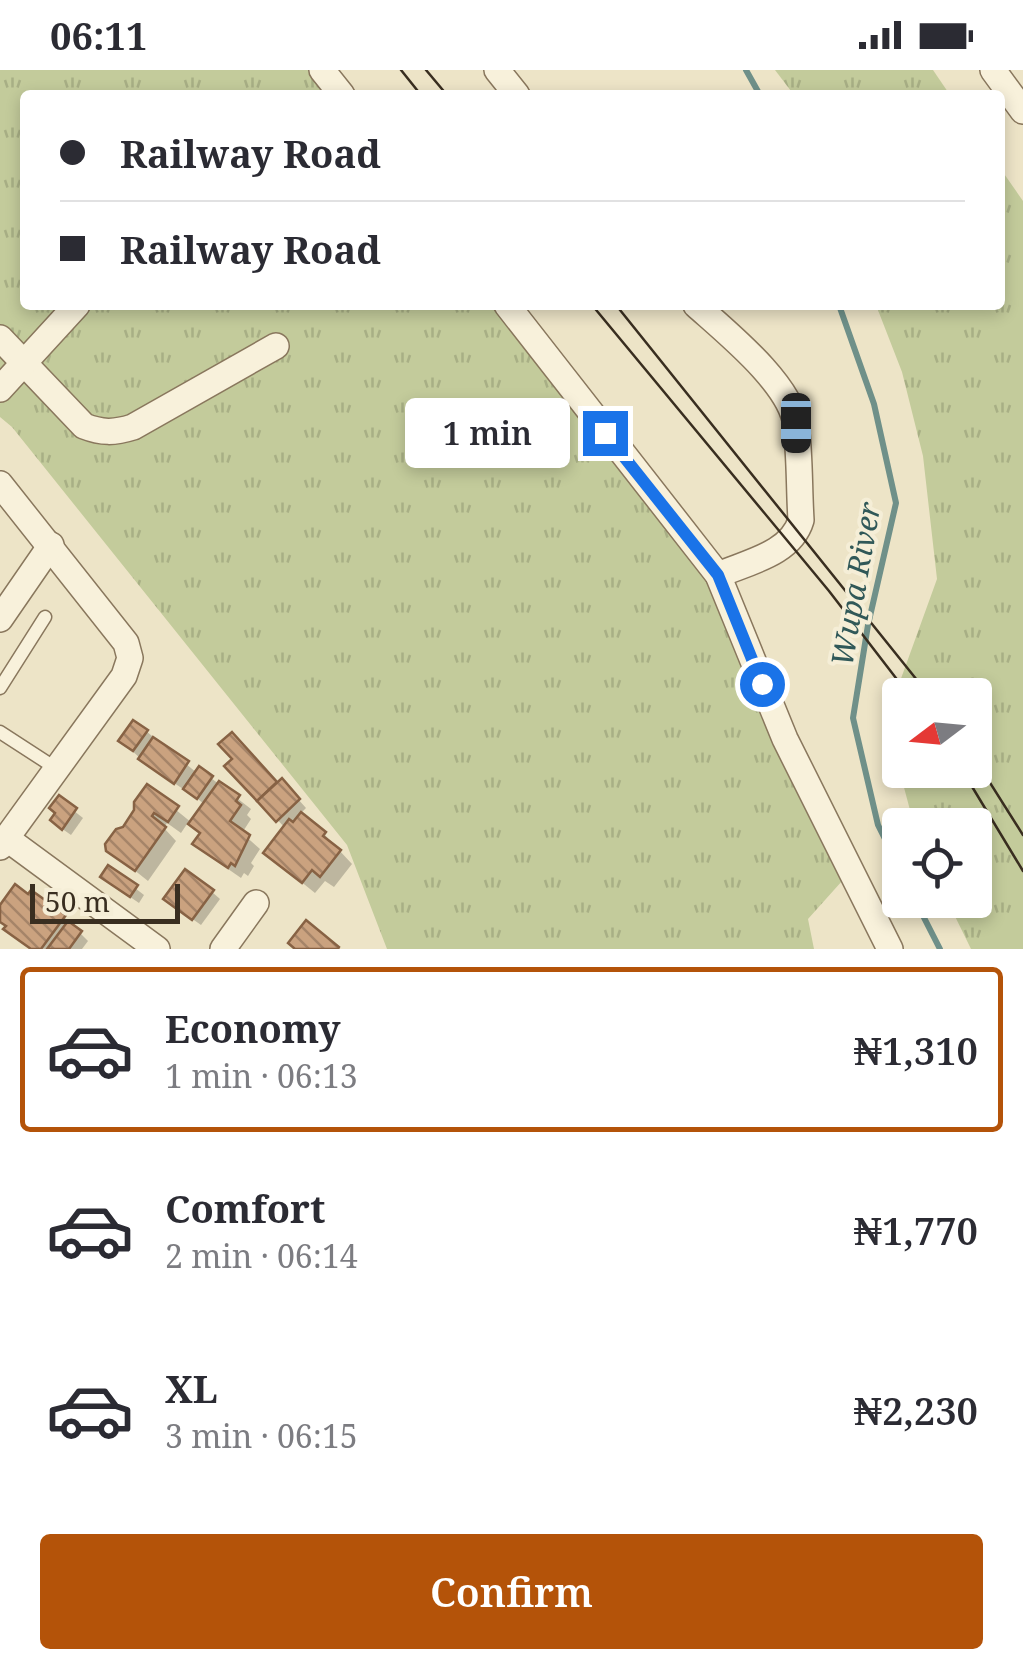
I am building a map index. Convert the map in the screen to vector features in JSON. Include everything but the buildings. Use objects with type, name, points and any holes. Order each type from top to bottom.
[{"type":"street","points":[[322,70],[338,90]]},
{"type":"street","points":[[497,70],[513,90]]},
{"type":"street","points":[[993,70],[1023,111]]},
{"type":"street","points":[[0,389],[73,310]]},
{"type":"street","points":[[510,310],[718,575],[785,739],[890,949]]},
{"type":"street","points":[[701,310],[780,391],[796,423],[801,520],[798,532],[789,545],[718,575]]},
{"type":"street","points":[[0,338],[84,426],[98,432],[132,427],[276,346]]},
{"type":"street","points":[[0,484],[126,643],[130,658],[124,676],[3,843],[157,949]]},
{"type":"street","points":[[0,619],[51,546]]},
{"type":"street","points":[[222,949],[256,903]]},
{"type":"lane","points":[[0,688],[45,617]]},
{"type":"lane","points":[[0,732],[57,769]]},
{"type":"green space","points":[[0,70],[322,70],[338,90],[20,90],[20,310],[511,310],[718,575],[851,871],[808,919],[814,949],[387,949],[347,845],[12,427],[0,417]]},
{"type":"green space","points":[[775,70],[933,70],[947,90],[790,90]]},
{"type":"green space","points":[[1005,175],[1023,201],[1023,949],[971,949],[956,918],[992,918],[992,808],[909,808],[904,788],[992,788],[992,678],[901,678],[937,579],[923,456],[902,372],[878,310],[1005,310]]},
{"type":"waterway","name":"Wupa River","points":[[746,70],[757,90]]},
{"type":"waterway","name":"Wupa River","points":[[841,310],[874,404],[896,503],[868,625],[853,718],[882,833]]},
{"type":"waterway","name":"Wupa River","points":[[924,918],[940,949]]},
{"type":"tram line","points":[[401,70],[417,90]]},
{"type":"tram line","points":[[426,70],[443,90]]},
{"type":"tram line","points":[[596,310],[829,591],[896,678]]},
{"type":"tram line","points":[[620,310],[915,678]]},
{"type":"tram line","points":[[992,786],[1023,835]]},
{"type":"tram line","points":[[973,788],[1023,871]]},
{"type":"route","points":[[605,433],[718,575],[762,684]]}]
